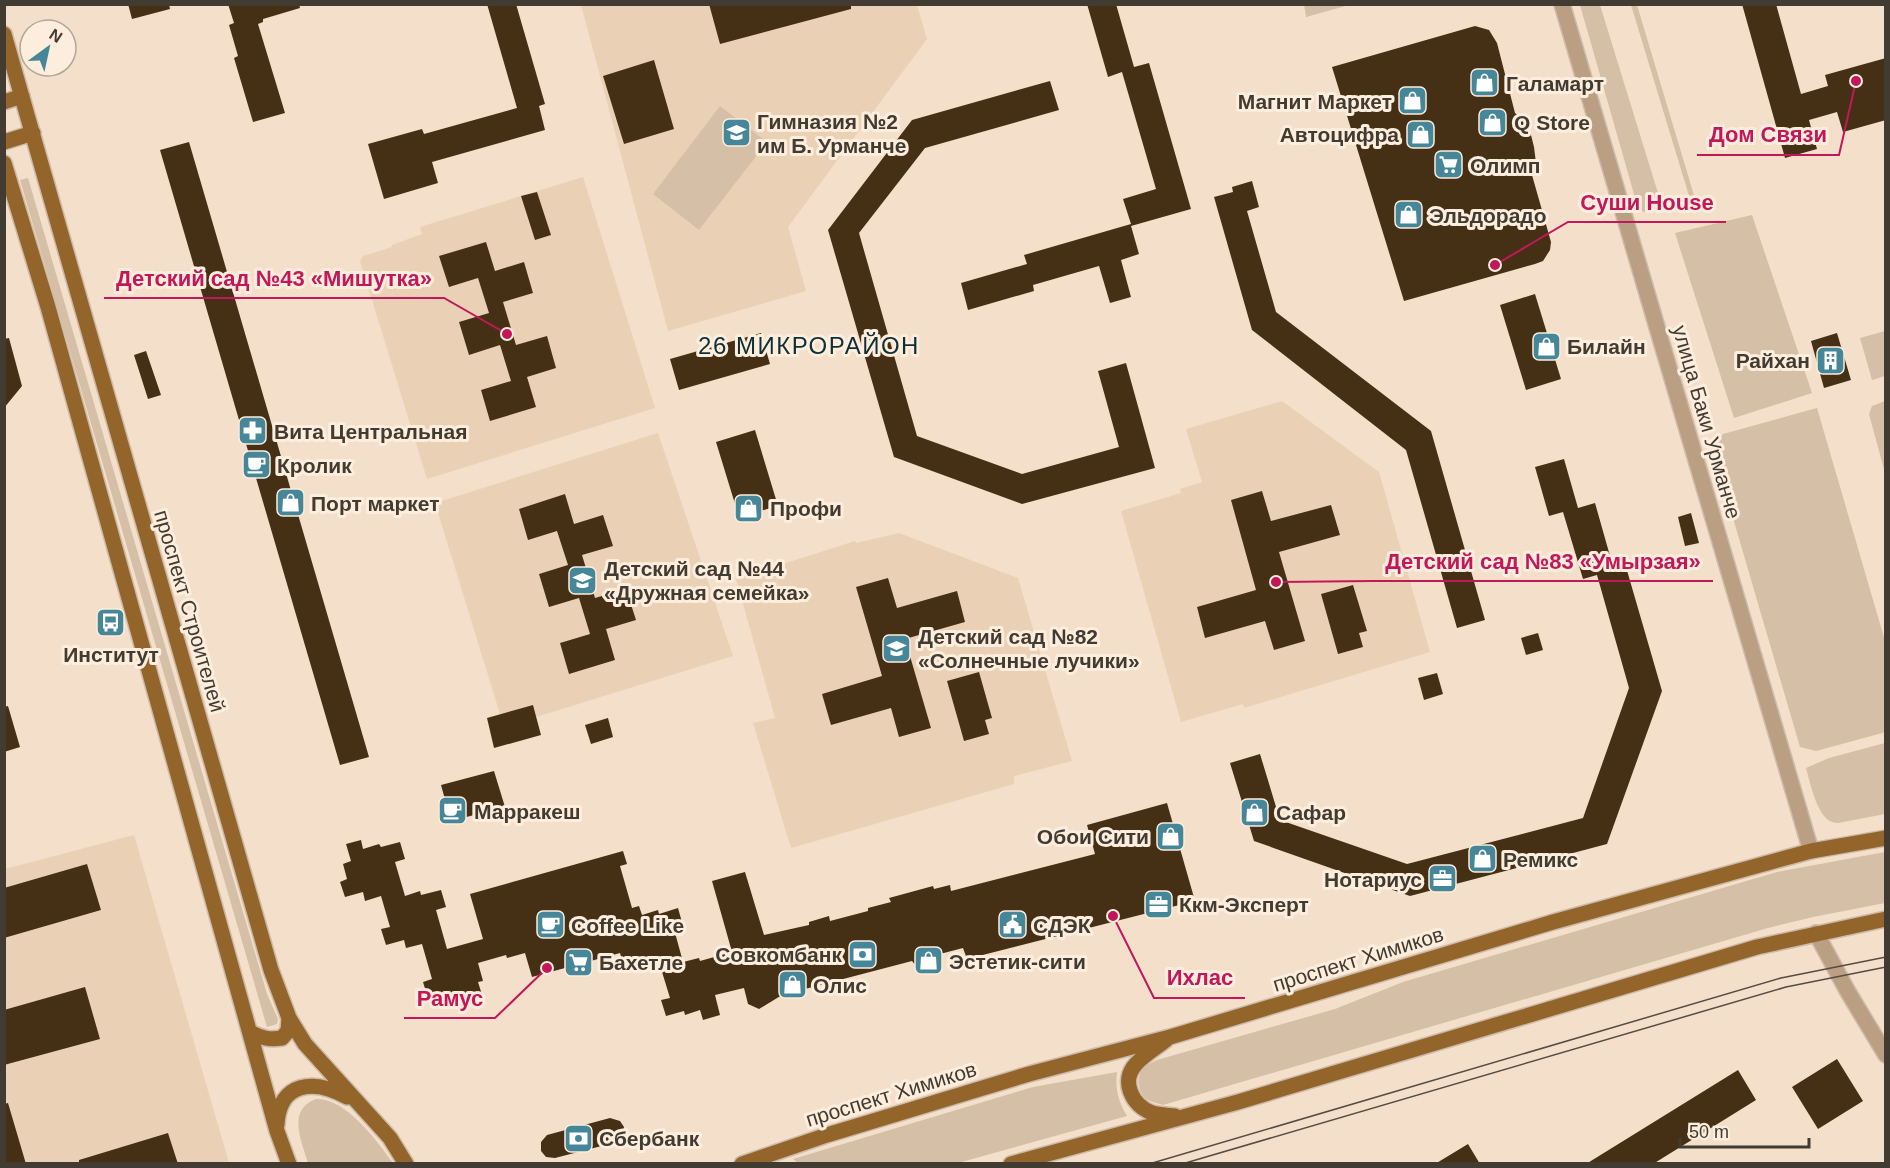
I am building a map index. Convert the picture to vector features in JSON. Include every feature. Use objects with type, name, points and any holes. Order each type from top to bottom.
[{"type":"main road","name":"проспект Строителей","points":[[4,34],[271,970],[289,1018],[305,1044],[390,1138],[406,1164]]},
{"type":"main road","points":[[4,102],[22,96]]},
{"type":"main road","points":[[4,142],[33,133]]},
{"type":"main road","points":[[4,163],[48,307],[277,1131],[289,1164]]},
{"type":"main road","name":"проспект Химиков","points":[[742,1164],[827,1135],[1029,1074],[1170,1036],[1553,922],[1811,851],[1886,838]]},
{"type":"main road","points":[[1011,1164],[1184,1117],[1757,947],[1886,919]]},
{"type":"main road","points":[[250,1032],[273,1040],[282,1038],[288,1031],[289,1018]]},
{"type":"main road","points":[[1170,1036],[1135,1064],[1129,1076],[1128,1086],[1132,1098],[1144,1109],[1154,1114],[1184,1117]]},
{"type":"main road","points":[[277,1131],[277,1116],[283,1102],[300,1088],[322,1086],[333,1089],[360,1104]]},
{"type":"street","name":"улица Баки Урманче","points":[[1562,4],[1811,851]]},
{"type":"street","points":[[1816,933],[1886,1055]]},
{"type":"shaded area","points":[[1304,4],[1349,4],[1349,5],[1306,17]]},
{"type":"shaded area","name":"Гимназия №2 им Б. Урманче","points":[[581,5],[917,5],[927,39],[788,227],[806,291],[668,331]]},
{"type":"shaded area","points":[[1580,5],[1600,5],[1662,206],[1644,212],[1638,208]]},
{"type":"shaded area","points":[[1631,5],[1637,5],[1696,202],[1691,202],[1690,199]]},
{"type":"shaded area","points":[[720,106],[767,142],[699,230],[653,194]]},
{"type":"shaded area","points":[[583,177],[655,408],[427,479],[360,261],[363,256],[422,234],[420,227]]},
{"type":"shaded area","points":[[28,178],[267,994],[278,1019],[277,1024],[267,1027],[20,180]]},
{"type":"shaded area","points":[[1752,215],[1812,393],[1734,418],[1675,233]]},
{"type":"shaded area","points":[[1885,331],[1885,376],[1872,380],[1860,338]]},
{"type":"shaded area","points":[[1282,401],[1379,472],[1430,652],[1244,708],[1243,704],[1181,722],[1121,511],[1181,493],[1180,489],[1202,482],[1186,429]]},
{"type":"shaded area","points":[[1886,401],[1885,473],[1869,414],[1872,406]]},
{"type":"shaded area","points":[[1817,408],[1885,641],[1886,732],[1816,751],[1800,747],[1714,453],[1715,444],[1723,434]]},
{"type":"shaded area","name":"Детский сад №44 «Дружная семейка»","points":[[658,433],[733,656],[504,727],[435,503]]},
{"type":"shaded area","name":"Детский сад №82 «Солнечные лучики»","points":[[899,533],[1018,578],[1072,761],[1014,776],[1014,784],[791,848],[753,723],[775,718],[736,579],[855,541],[856,543]]},
{"type":"shaded area","points":[[1885,743],[1885,814],[1838,823],[1831,822],[1820,811],[1806,768],[1829,758]]},
{"type":"shaded area","points":[[134,835],[229,1163],[5,1164],[5,869]]},
{"type":"shaded area","points":[[1885,852],[1885,903],[1768,928],[1163,1105],[1147,1099],[1140,1091],[1139,1082],[1142,1070],[1157,1060],[1335,1009],[1403,982],[1777,872]]},
{"type":"shaded area","points":[[1117,1072],[1118,1095],[1127,1116],[958,1163],[799,1164],[793,1159],[1033,1087]]},
{"type":"shaded area","points":[[316,1099],[327,1100],[338,1105],[360,1122],[393,1163],[308,1163],[300,1136],[299,1119],[301,1111]]},
{"type":"building","points":[[128,4],[169,4],[170,9],[132,19]]},
{"type":"building","points":[[228,4],[299,4],[300,8],[263,19],[263,22],[258,24],[285,113],[253,122],[234,58],[238,56],[229,25],[234,23]]},
{"type":"building","points":[[487,4],[516,4],[545,104],[539,106],[545,130],[432,162],[438,183],[384,199],[368,144],[422,129],[424,134],[517,108]]},
{"type":"building","points":[[709,4],[851,4],[851,9],[720,44]]},
{"type":"building","points":[[1087,4],[1116,4],[1134,67],[1149,63],[1191,209],[1131,226],[1139,254],[1121,260],[1131,297],[1110,303],[1099,266],[1033,285],[1034,291],[968,310],[961,283],[1027,264],[1024,255],[1131,224],[1123,199],[1156,189],[1122,72],[1108,77]]},
{"type":"building","points":[[1742,4],[1776,4],[1801,94],[1828,86],[1825,75],[1886,58],[1886,120],[1843,132],[1837,112],[1809,120],[1817,149],[1785,158]]},
{"type":"building","name":"Олимп","points":[[1475,26],[1489,30],[1497,43],[1515,113],[1523,120],[1531,135],[1536,163],[1532,175],[1551,242],[1550,250],[1543,261],[1535,264],[1404,301],[1332,67]]},
{"type":"building","points":[[654,60],[674,129],[624,144],[603,76]]},
{"type":"building","points":[[1050,81],[1059,110],[925,148],[859,233],[917,436],[1022,474],[1119,447],[1098,371],[1126,363],[1155,468],[1022,504],[894,457],[828,230],[912,120]]},
{"type":"building","points":[[189,142],[369,757],[340,765],[160,150]]},
{"type":"building","points":[[1252,181],[1259,207],[1247,211],[1276,312],[1431,431],[1485,620],[1457,628],[1406,450],[1252,330],[1214,197],[1233,192],[1232,187]]},
{"type":"building","points":[[537,192],[551,235],[535,240],[521,196]]},
{"type":"building","points":[[486,242],[495,271],[524,262],[533,293],[503,302],[516,345],[547,336],[556,368],[527,377],[536,407],[490,421],[481,390],[511,381],[500,345],[469,355],[459,322],[489,313],[478,278],[449,287],[439,256]]},
{"type":"building","points":[[1535,294],[1561,379],[1526,390],[1500,305]]},
{"type":"building","points":[[761,333],[770,364],[679,390],[670,359]]},
{"type":"building","name":"Райхан","points":[[1837,333],[1851,380],[1824,388],[1811,341]]},
{"type":"building","points":[[9,338],[22,386],[4,408],[4,339]]},
{"type":"building","points":[[146,351],[161,395],[148,399],[134,355]]},
{"type":"building","points":[[755,430],[778,506],[739,517],[716,442]]},
{"type":"building","points":[[1564,459],[1578,508],[1595,503],[1614,570],[1626,567],[1662,691],[1607,844],[1410,896],[1254,841],[1230,763],[1260,754],[1280,820],[1407,864],[1583,818],[1629,688],[1597,575],[1583,579],[1563,512],[1549,516],[1535,467]]},
{"type":"building","points":[[1262,491],[1271,521],[1331,505],[1340,535],[1279,552],[1305,641],[1274,650],[1265,621],[1205,638],[1197,607],[1256,590],[1231,500]]},
{"type":"building","points":[[565,494],[574,524],[603,515],[613,546],[582,555],[595,598],[626,589],[636,620],[606,629],[615,660],[569,674],[560,643],[590,634],[579,598],[549,607],[539,574],[568,565],[557,531],[528,540],[519,509]]},
{"type":"building","points":[[1691,513],[1699,543],[1685,546],[1678,517]]},
{"type":"building","points":[[888,578],[897,608],[957,591],[965,622],[905,639],[931,728],[899,737],[891,708],[831,725],[822,694],[882,676],[856,587]]},
{"type":"building","points":[[1353,585],[1367,631],[1359,633],[1363,647],[1338,654],[1321,594]]},
{"type":"building","points":[[1538,633],[1543,650],[1526,655],[1521,638]]},
{"type":"building","points":[[979,672],[992,718],[985,720],[989,734],[964,741],[947,681]]},
{"type":"building","points":[[1437,673],[1443,694],[1424,700],[1418,678]]},
{"type":"building","points":[[533,705],[541,735],[494,748],[487,718]]},
{"type":"building","points":[[8,706],[20,747],[4,752],[4,707]]},
{"type":"building","points":[[608,718],[613,737],[591,744],[585,725]]},
{"type":"building","points":[[494,771],[505,807],[451,821],[441,785]]},
{"type":"building","points":[[1167,803],[1195,901],[967,959],[963,948],[940,954],[935,963],[928,968],[916,966],[912,961],[782,995],[759,1009],[748,1004],[744,988],[715,995],[720,1015],[703,1020],[700,1010],[685,1015],[684,1011],[666,1016],[661,1000],[670,998],[659,962],[644,967],[642,962],[624,967],[620,953],[532,977],[525,953],[507,958],[506,955],[478,963],[483,981],[478,982],[484,1001],[466,1006],[463,995],[448,999],[446,993],[428,998],[423,982],[432,979],[422,944],[406,948],[404,940],[386,945],[381,929],[390,927],[381,896],[365,901],[363,892],[345,897],[340,882],[347,879],[343,864],[351,861],[346,844],[361,840],[363,849],[379,844],[381,847],[400,842],[405,859],[395,862],[405,896],[420,891],[421,895],[441,890],[446,907],[436,910],[447,949],[483,939],[470,894],[623,851],[627,864],[620,866],[632,908],[639,906],[642,915],[658,910],[659,914],[678,908],[683,926],[674,929],[683,962],[699,958],[700,961],[732,952],[712,881],[745,872],[764,935],[809,925],[809,922],[829,916],[830,921],[868,911],[868,908],[891,902],[889,898],[933,886],[934,889],[950,885],[951,891],[1095,854],[1087,825]]},
{"type":"building","points":[[87,864],[101,910],[4,938],[4,888]]},
{"type":"building","points":[[85,987],[100,1039],[4,1065],[4,1010]]},
{"type":"building","points":[[1837,1059],[1863,1101],[1818,1129],[1792,1087]]},
{"type":"building","points":[[1738,1070],[1756,1100],[1653,1164],[1586,1164]]},
{"type":"building","points":[[8,1103],[26,1164],[4,1164],[4,1104]]},
{"type":"building","points":[[610,1118],[620,1121],[624,1127],[623,1134],[617,1142],[555,1158],[546,1157],[541,1151],[541,1142],[547,1135]]},
{"type":"building","points":[[168,1133],[178,1164],[79,1164],[79,1160]]},
{"type":"building","points":[[1468,1144],[1480,1164],[1435,1164]]},
{"type":"tram line","points":[[1149,1164],[1781,978],[1886,957]]},
{"type":"tram line","points":[[1182,1164],[1786,987],[1886,967]]},
{"type":"place","name":"Дом Связи","points":[[1856,81]]},
{"type":"place","name":"Галамарт","points":[[1485,83]]},
{"type":"place","name":"Магнит Маркет","points":[[1413,101]]},
{"type":"place","name":"Q Store","points":[[1493,122]]},
{"type":"place","name":"Гимназия №2 им Б. Урманче","points":[[736,133]]},
{"type":"place","name":"Автоцифра","points":[[1420,134]]},
{"type":"place","name":"Олимп","points":[[1449,165]]},
{"type":"place","name":"Эльдорадо","points":[[1408,215]]},
{"type":"place","name":"Суши House","points":[[1495,265]]},
{"type":"place","name":"Детский сад №43 «Мишутка»","points":[[507,334]]},
{"type":"place","name":"Билайн","points":[[1546,346]]},
{"type":"place","name":"Райхан","points":[[1831,360]]},
{"type":"place","name":"Вита Центральная","points":[[253,431]]},
{"type":"place","name":"Кролик","points":[[256,465]]},
{"type":"place","name":"Порт маркет","points":[[290,503]]},
{"type":"place","name":"Профи","points":[[749,508]]},
{"type":"place","name":"Детский сад №44 «Дружная семейка»","points":[[583,580]]},
{"type":"place","name":"Детский сад №83 «Умырзая»","points":[[1276,582]]},
{"type":"place","name":"Институт","points":[[111,623]]},
{"type":"place","name":"Детский сад №82 «Солнечные лучики»","points":[[897,648]]},
{"type":"place","name":"Марракеш","points":[[453,811]]},
{"type":"place","name":"Сафар","points":[[1255,812]]},
{"type":"place","name":"Обои Сити","points":[[1170,836]]},
{"type":"place","name":"Ремикс","points":[[1482,859]]},
{"type":"place","name":"Нотариус","points":[[1443,879]]},
{"type":"place","name":"Ккм-Эксперт","points":[[1158,904]]},
{"type":"place","name":"Ихлас","points":[[1113,916]]},
{"type":"place","name":"Coffee Like","points":[[550,925]]},
{"type":"place","name":"СДЭК","points":[[1012,925]]},
{"type":"place","name":"Совкомбанк","points":[[863,954]]},
{"type":"place","name":"Эстетик-сити","points":[[928,961]]},
{"type":"place","name":"Бахетле","points":[[578,962]]},
{"type":"place","name":"Рамус","points":[[547,968]]},
{"type":"place","name":"Олис","points":[[792,985]]},
{"type":"place","name":"Сбербанк","points":[[578,1138]]},
{"type":"district","name":"26 МИКРОРАЙОН","points":[[809,345]]}]
